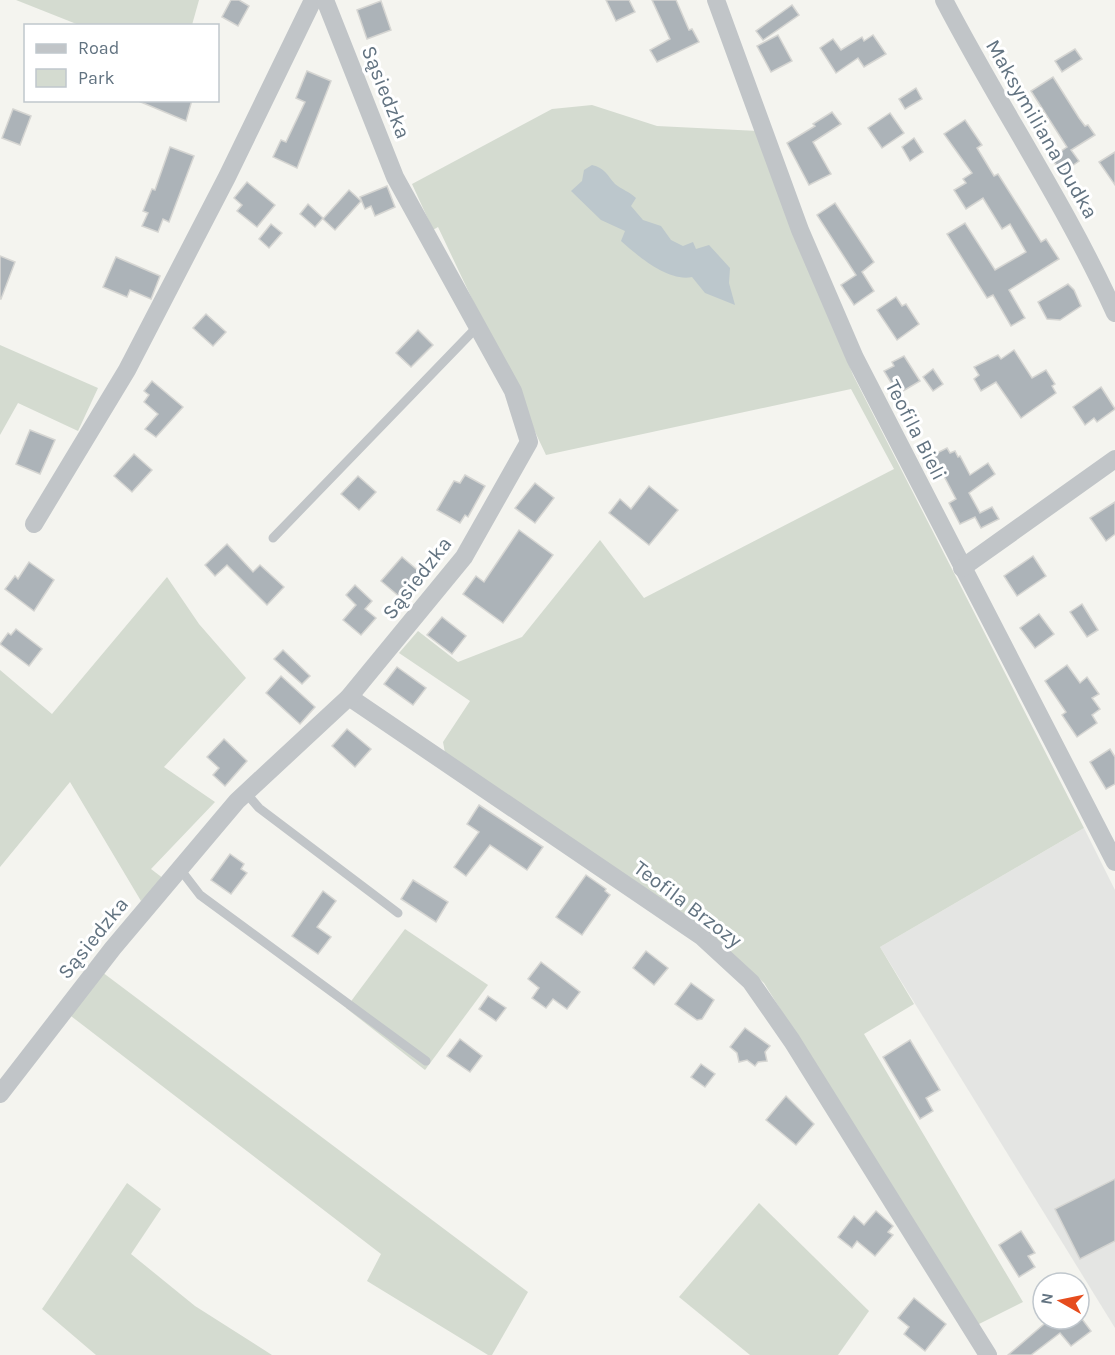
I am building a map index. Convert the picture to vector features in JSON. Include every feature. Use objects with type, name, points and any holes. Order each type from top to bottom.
[{"type":"street","points":[[34,524],[127,370],[227,177],[313,0]]},
{"type":"street","name":"Sąsiedzka","points":[[0,1094],[113,948],[180,869],[246,793],[350,697],[464,557],[529,442],[513,391],[395,177],[324,0]]},
{"type":"street","name":"Teofila Bieli","points":[[716,0],[800,230],[846,336],[1115,862]]},
{"type":"street","name":"Maksymiliana Dudka","points":[[944,0],[985,79],[1065,211],[1115,313]]},
{"type":"street","points":[[963,568],[1115,459]]},
{"type":"street","name":"Teofila Brzozy","points":[[350,697],[701,936],[752,982],[792,1041],[988,1355]]},
{"type":"lane","points":[[273,538],[477,327]]},
{"type":"lane","points":[[246,793],[259,808],[398,913]]},
{"type":"lane","points":[[180,869],[200,895],[426,1061]]},
{"type":"shaded area","points":[[592,165],[603,170],[615,184],[636,198],[631,206],[643,220],[661,226],[671,240],[683,246],[693,242],[696,249],[709,245],[730,268],[729,283],[735,305],[705,293],[692,277],[683,278],[663,272],[621,241],[625,231],[601,220],[571,191],[582,181],[584,170]]},
{"type":"shaded area","points":[[1084,828],[1115,890],[1115,1328],[1091,1289],[1091,1271],[1080,1271],[880,947]]},
{"type":"green space","points":[[16,0],[199,0],[192,24],[76,24]]},
{"type":"green space","points":[[592,105],[657,126],[758,131],[853,375],[1084,828],[880,947],[914,1004],[864,1034],[1023,1302],[977,1325],[764,983],[703,927],[445,753],[443,742],[470,701],[399,653],[418,631],[458,662],[522,637],[600,540],[644,598],[894,469],[851,389],[546,455],[438,227],[433,230],[412,184],[552,109]]},
{"type":"green space","points":[[0,345],[98,388],[78,431],[18,403],[0,435]]},
{"type":"green space","points":[[167,577],[199,624],[246,678],[164,767],[215,802],[151,869],[164,879],[141,901],[70,782],[0,867],[0,670],[52,714]]},
{"type":"green space","points":[[405,929],[488,985],[425,1070],[346,1008]]},
{"type":"green space","points":[[102,972],[528,1292],[492,1355],[488,1355],[367,1281],[381,1254],[67,1013]]},
{"type":"green space","points":[[127,1183],[161,1209],[131,1254],[195,1306],[272,1355],[96,1355],[42,1309]]},
{"type":"green space","points":[[759,1203],[869,1311],[838,1355],[750,1355],[679,1297]]},
{"type":"building","points":[[231,0],[239,0],[249,6],[238,26],[222,17]]},
{"type":"building","points":[[606,0],[629,0],[635,12],[616,21]]},
{"type":"building","points":[[652,0],[676,0],[689,30],[692,29],[699,42],[657,62],[650,50],[670,39]]},
{"type":"building","points":[[381,1],[391,30],[367,39],[357,10]]},
{"type":"building","points":[[792,5],[799,15],[763,40],[756,31]]},
{"type":"building","points":[[778,35],[792,61],[771,72],[757,46]]},
{"type":"building","points":[[873,35],[886,54],[864,67],[858,58],[836,73],[820,48],[833,39],[841,50],[862,37],[864,41]]},
{"type":"building","points":[[1075,49],[1082,59],[1062,72],[1055,61]]},
{"type":"building","points":[[307,71],[331,81],[297,168],[273,157],[281,140],[286,142],[305,102],[296,98]]},
{"type":"building","points":[[1053,77],[1079,118],[1095,135],[1071,150],[1079,161],[1062,173],[1051,158],[1067,147],[1031,91]]},
{"type":"building","points":[[916,88],[922,99],[905,109],[899,99]]},
{"type":"building","points":[[141,102],[191,102],[186,121]]},
{"type":"building","points":[[13,109],[31,116],[20,145],[2,138]]},
{"type":"building","points":[[832,112],[841,124],[813,142],[831,174],[809,185],[787,143],[815,126],[813,124]]},
{"type":"building","points":[[890,113],[904,133],[882,148],[868,128]]},
{"type":"building","points":[[965,120],[982,145],[977,148],[994,176],[998,174],[1041,242],[1046,239],[1059,259],[1009,290],[1025,318],[1011,326],[993,295],[987,298],[947,234],[965,223],[995,270],[1026,252],[1010,224],[1002,229],[983,198],[966,209],[954,190],[966,183],[963,179],[972,173],[944,134]]},
{"type":"building","points":[[914,138],[923,152],[910,161],[902,147]]},
{"type":"building","points":[[170,147],[194,156],[169,222],[163,219],[158,232],[142,226],[148,213],[143,211],[152,189],[155,190]]},
{"type":"building","points":[[1115,152],[1115,185],[1099,162]]},
{"type":"building","points":[[247,182],[275,205],[257,227],[237,211],[242,205],[234,198]]},
{"type":"building","points":[[387,186],[395,207],[375,216],[371,206],[365,209],[360,197]]},
{"type":"building","points":[[349,190],[361,201],[335,230],[323,219]]},
{"type":"building","points":[[835,203],[874,262],[862,272],[874,291],[854,305],[841,285],[856,275],[817,215]]},
{"type":"building","points":[[308,204],[323,218],[315,227],[300,214]]},
{"type":"building","points":[[271,224],[282,233],[269,248],[259,239]]},
{"type":"building","points":[[0,256],[15,262],[1,299],[0,299]]},
{"type":"building","points":[[116,257],[160,276],[151,299],[130,290],[127,297],[103,287]]},
{"type":"building","points":[[1068,284],[1074,290],[1081,306],[1060,320],[1047,319],[1038,302]]},
{"type":"building","points":[[896,297],[902,306],[906,304],[919,324],[897,340],[877,310]]},
{"type":"building","points":[[206,314],[226,332],[213,346],[193,328]]},
{"type":"building","points":[[418,330],[433,345],[411,367],[396,353]]},
{"type":"building","points":[[1014,350],[1032,378],[1046,370],[1055,384],[1052,386],[1056,393],[1021,418],[996,382],[981,391],[974,379],[979,375],[974,367],[998,355],[1001,359]]},
{"type":"building","points":[[904,356],[920,381],[898,394],[884,371],[894,366],[892,362]]},
{"type":"building","points":[[933,369],[943,384],[933,391],[923,377]]},
{"type":"building","points":[[152,381],[183,407],[156,437],[145,429],[158,414],[144,402],[149,395],[144,391]]},
{"type":"building","points":[[1101,387],[1115,409],[1097,422],[1094,418],[1085,425],[1073,407]]},
{"type":"building","points":[[30,430],[55,440],[40,474],[16,464]]},
{"type":"building","points":[[947,448],[950,453],[955,451],[958,457],[960,456],[970,475],[988,463],[995,474],[969,493],[980,513],[992,507],[999,519],[981,528],[975,517],[960,524],[949,503],[956,499],[933,455]]},
{"type":"building","points":[[134,454],[152,470],[132,492],[114,476]]},
{"type":"building","points":[[465,475],[485,486],[468,517],[465,515],[460,523],[437,510],[454,481],[460,483]]},
{"type":"building","points":[[358,476],[376,492],[359,510],[341,494]]},
{"type":"building","points":[[535,483],[554,498],[535,523],[515,508]]},
{"type":"building","points":[[649,486],[678,510],[649,545],[609,513],[620,499],[631,509]]},
{"type":"building","points":[[1115,502],[1115,534],[1106,541],[1090,518]]},
{"type":"building","points":[[519,530],[553,555],[503,623],[463,594],[476,576],[484,582]]},
{"type":"building","points":[[227,544],[253,572],[260,565],[284,587],[267,605],[227,565],[215,576],[205,565]]},
{"type":"building","points":[[1033,556],[1046,576],[1017,596],[1004,576]]},
{"type":"building","points":[[402,557],[422,574],[401,598],[381,581]]},
{"type":"building","points":[[29,562],[54,580],[34,611],[5,589],[15,576],[18,579]]},
{"type":"building","points":[[355,585],[372,601],[365,609],[376,618],[361,635],[343,620],[356,605],[346,595]]},
{"type":"building","points":[[1082,604],[1098,630],[1087,637],[1070,612]]},
{"type":"building","points":[[1039,614],[1054,634],[1035,648],[1020,628]]},
{"type":"building","points":[[442,617],[466,636],[452,654],[427,635]]},
{"type":"building","points":[[16,629],[42,649],[29,666],[0,644],[8,633],[11,635]]},
{"type":"building","points":[[283,650],[310,676],[302,684],[274,659]]},
{"type":"building","points":[[1067,665],[1080,683],[1087,677],[1099,694],[1092,698],[1100,709],[1092,715],[1097,723],[1077,737],[1062,715],[1066,712],[1045,681]]},
{"type":"building","points":[[397,667],[426,688],[413,705],[384,684]]},
{"type":"building","points":[[281,676],[315,707],[300,724],[266,693]]},
{"type":"building","points":[[347,729],[371,749],[355,767],[332,746]]},
{"type":"building","points":[[224,739],[247,761],[225,786],[213,775],[219,768],[207,757]]},
{"type":"building","points":[[1110,749],[1115,757],[1115,784],[1106,789],[1090,762]]},
{"type":"building","points":[[479,805],[543,847],[527,870],[490,845],[466,876],[454,867],[479,832],[467,824]]},
{"type":"building","points":[[230,854],[244,864],[241,869],[247,873],[231,894],[211,880]]},
{"type":"building","points":[[586,875],[606,889],[605,891],[610,895],[582,935],[556,917]]},
{"type":"building","points":[[413,880],[448,902],[436,922],[401,899]]},
{"type":"building","points":[[323,891],[336,901],[317,927],[331,937],[318,954],[292,936]]},
{"type":"building","points":[[646,951],[668,968],[654,985],[633,968]]},
{"type":"building","points":[[541,962],[580,992],[567,1009],[553,999],[546,1008],[532,998],[539,988],[528,979]]},
{"type":"building","points":[[691,983],[714,1000],[702,1019],[697,1020],[675,1004]]},
{"type":"building","points":[[488,996],[506,1008],[496,1021],[479,1009]]},
{"type":"building","points":[[745,1028],[770,1046],[765,1052],[767,1061],[758,1062],[755,1066],[747,1060],[739,1062],[737,1053],[730,1047]]},
{"type":"building","points":[[460,1039],[482,1056],[470,1072],[447,1056]]},
{"type":"building","points":[[910,1040],[940,1090],[926,1098],[933,1111],[920,1119],[883,1057]]},
{"type":"building","points":[[701,1064],[715,1074],[705,1087],[691,1077]]},
{"type":"building","points":[[786,1096],[814,1124],[796,1145],[766,1120]]},
{"type":"building","points":[[1115,1179],[1115,1241],[1080,1259],[1055,1209]]},
{"type":"building","points":[[876,1211],[893,1226],[888,1232],[893,1235],[875,1256],[857,1241],[852,1248],[838,1237],[854,1216],[864,1225]]},
{"type":"building","points":[[1021,1231],[1035,1253],[1028,1256],[1035,1267],[1019,1277],[999,1245]]},
{"type":"building","points":[[914,1298],[946,1324],[925,1351],[904,1334],[909,1327],[898,1318]]},
{"type":"building","points":[[1036,1331],[1091,1331],[1071,1346],[1060,1333],[1031,1355],[1008,1355]]}]
